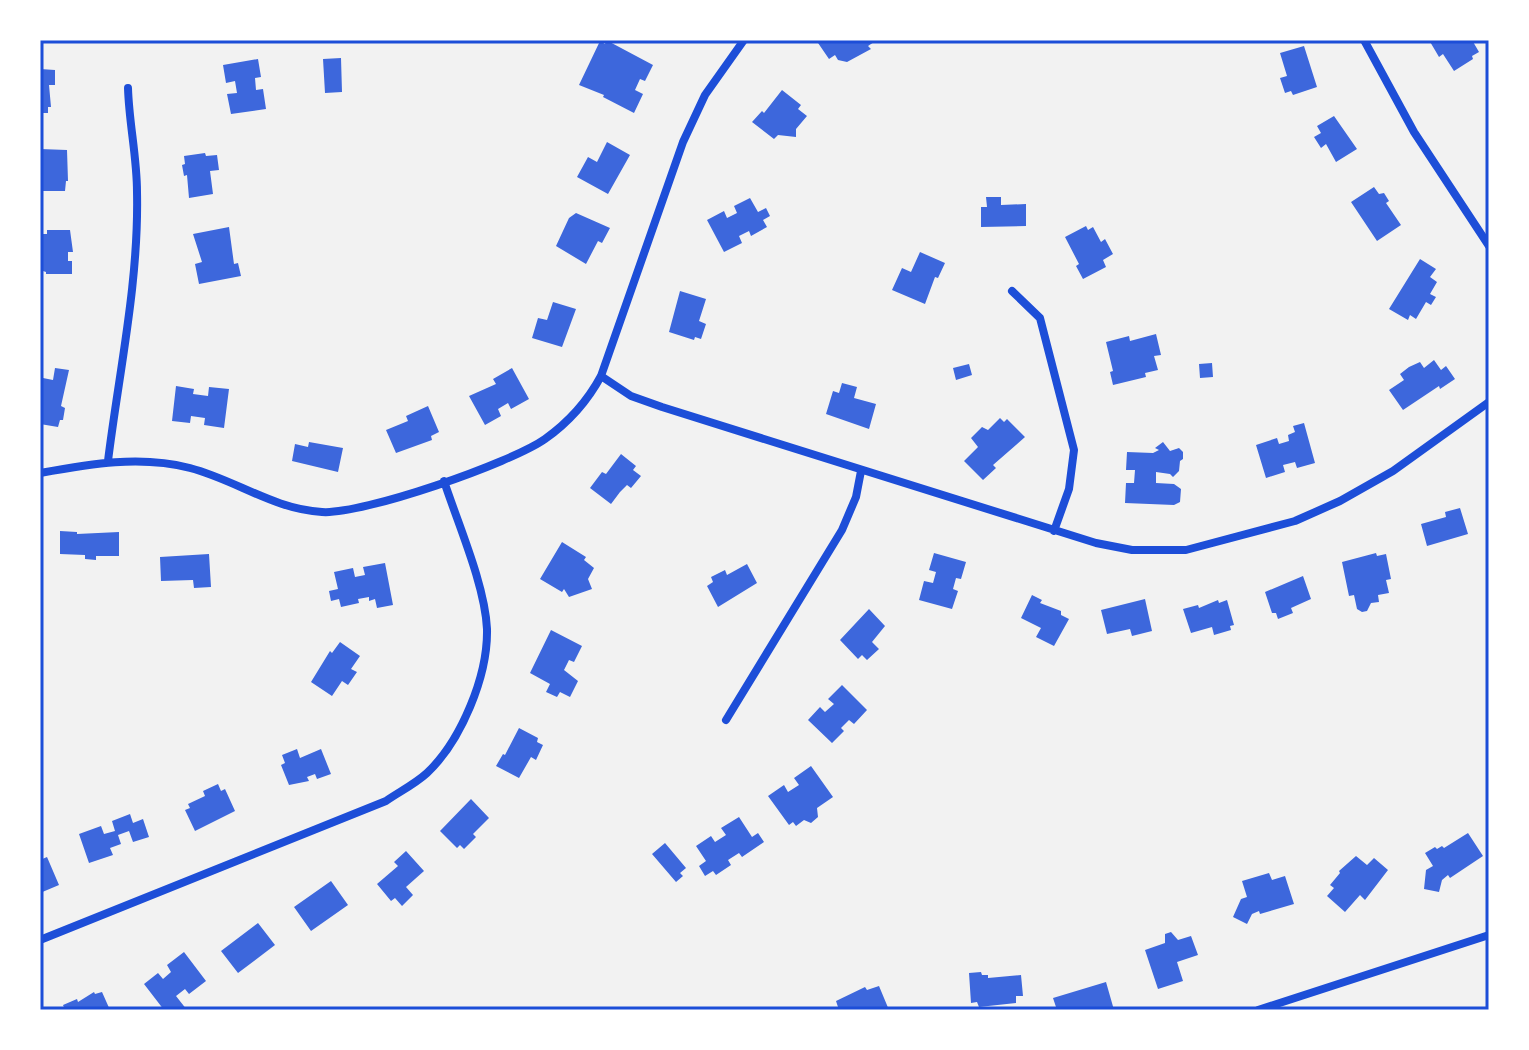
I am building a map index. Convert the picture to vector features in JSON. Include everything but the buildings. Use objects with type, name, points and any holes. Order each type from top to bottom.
[{"type":"street","points":[[40,473],[108,461],[153,461],[190,468],[277,503],[323,513],[359,509],[444,481],[513,457],[544,440],[587,401],[601,376],[683,142],[705,95],[744,40]]},
{"type":"street","points":[[1364,40],[1414,132],[1489,246]]},
{"type":"street","points":[[108,461],[129,308],[136,223],[137,192],[128,88]]},
{"type":"street","points":[[1012,291],[1040,318],[1074,450],[1069,489],[1054,531]]},
{"type":"street","points":[[601,376],[631,396],[662,407],[1054,531],[1132,550],[1186,550],[1295,521],[1340,501],[1393,471],[1489,402]]},
{"type":"street","points":[[726,720],[842,530],[856,497],[861,471]]},
{"type":"street","points":[[40,940],[386,801],[426,774],[451,744],[469,709],[481,670],[487,629],[480,592],[444,481]]},
{"type":"street","points":[[1258,1010],[1489,935]]}]
